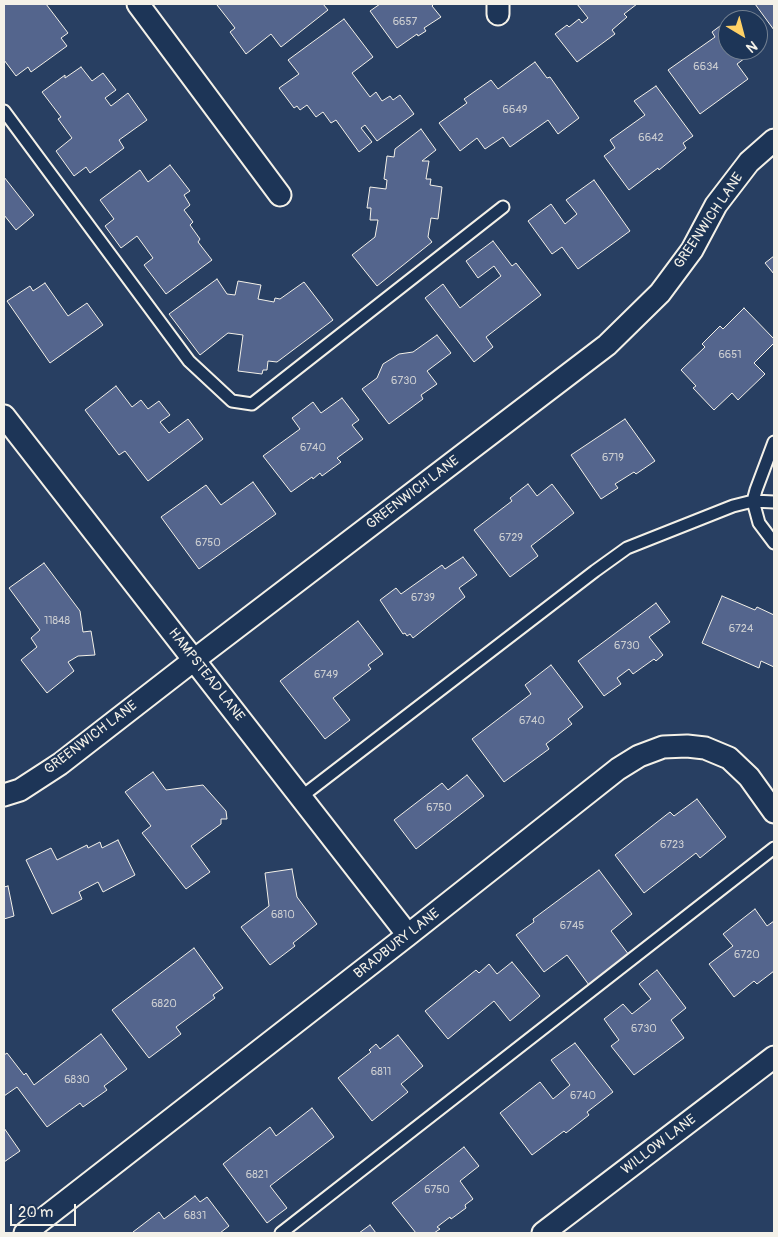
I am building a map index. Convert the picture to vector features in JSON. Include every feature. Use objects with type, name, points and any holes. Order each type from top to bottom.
[{"type":"street","points":[[138,4],[280,195]]},
{"type":"street","name":"GREENWICH LANE","points":[[4,795],[20,790],[60,764],[607,345],[660,293],[692,250],[716,205],[749,162],[774,140]]},
{"type":"street","name":"HAMPSTEAD LANE","points":[[4,416],[408,936]]},
{"type":"street","name":"BRADBURY LANE","points":[[25,1233],[408,936],[618,769],[639,756],[663,747],[687,746],[705,748],[729,758],[749,777],[774,812]]},
{"type":"street","name":"WILLOW LANE","points":[[543,1233],[774,1057]]},
{"type":"lane","points":[[4,111],[189,361],[232,401],[252,404],[503,207]]},
{"type":"lane","points":[[774,442],[753,502],[759,523],[774,543]]},
{"type":"lane","points":[[301,797],[627,548],[733,506],[753,502],[774,502]]},
{"type":"lane","points":[[281,1233],[774,848]]},
{"type":"building","points":[[4,4],[46,4],[68,33],[61,38],[67,46],[31,72],[28,67],[16,76],[4,60]]},
{"type":"building","points":[[218,4],[323,4],[328,10],[281,47],[271,34],[246,54],[230,32],[235,28]]},
{"type":"building","points":[[380,4],[434,4],[432,6],[441,17],[424,28],[426,31],[418,36],[417,34],[397,48],[370,11]]},
{"type":"building","points":[[577,4],[637,4],[624,14],[627,17],[612,30],[615,34],[577,62],[555,34],[579,19],[582,23],[588,18]]},
{"type":"building","points":[[755,4],[774,4],[774,30],[768,22],[768,10],[759,10]]},
{"type":"building","points":[[344,19],[373,57],[352,73],[370,97],[376,92],[382,101],[390,96],[393,100],[400,95],[414,114],[377,141],[365,125],[361,128],[372,142],[359,152],[336,120],[331,123],[323,112],[316,117],[307,105],[300,110],[297,106],[294,108],[279,88],[299,74],[288,60]]},
{"type":"building","points":[[718,28],[718,60],[742,60],[737,64],[748,79],[700,114],[668,70],[715,37],[712,32]]},
{"type":"building","points":[[535,62],[547,78],[550,77],[579,118],[558,134],[548,120],[510,147],[503,137],[485,149],[477,138],[460,151],[439,123],[467,103],[464,99],[491,80],[498,89]]},
{"type":"building","points":[[81,67],[92,81],[103,73],[116,90],[105,98],[111,106],[128,93],[147,120],[119,140],[124,148],[90,173],[86,167],[74,176],[56,151],[72,138],[58,119],[61,117],[42,92],[65,75],[65,78]]},
{"type":"building","points":[[656,86],[693,136],[683,143],[686,148],[659,170],[658,168],[629,190],[604,156],[615,148],[610,140],[645,115],[634,101]]},
{"type":"building","points":[[421,129],[436,150],[422,161],[429,161],[426,179],[431,179],[430,185],[442,187],[438,219],[431,218],[428,237],[432,242],[377,286],[352,255],[375,237],[378,220],[370,220],[371,208],[367,208],[370,187],[386,189],[387,180],[384,179],[387,156],[394,157],[395,149]]},
{"type":"building","points":[[170,165],[190,191],[184,195],[190,205],[184,210],[193,222],[190,225],[200,239],[198,242],[212,260],[166,294],[144,265],[153,258],[137,236],[121,248],[105,226],[114,219],[100,200],[140,170],[148,182]]},
{"type":"building","points":[[4,177],[34,215],[16,230],[4,215]]},
{"type":"building","points":[[594,180],[630,231],[578,269],[562,247],[552,254],[528,221],[551,204],[565,224],[577,214],[566,200]]},
{"type":"building","points":[[493,241],[512,266],[516,263],[541,295],[486,337],[493,347],[474,362],[425,298],[443,284],[460,308],[501,276],[494,266],[478,278],[466,261]]},
{"type":"building","points":[[774,256],[774,274],[765,263]]},
{"type":"building","points":[[217,279],[227,294],[235,295],[238,281],[261,285],[258,299],[274,302],[275,298],[280,299],[304,282],[333,320],[277,362],[268,361],[267,370],[263,370],[262,374],[238,371],[243,335],[228,333],[200,355],[169,314]]},
{"type":"building","points":[[45,283],[68,316],[87,303],[103,325],[50,363],[7,301],[30,286],[33,291]]},
{"type":"building","points":[[744,308],[774,339],[774,343],[754,363],[765,374],[738,400],[732,393],[714,410],[693,388],[696,386],[681,370],[705,347],[702,344],[720,326],[723,329]]},
{"type":"building","points":[[437,335],[451,353],[427,371],[437,384],[421,395],[423,399],[389,424],[362,389],[377,378],[383,364],[399,354],[413,352]]},
{"type":"building","points":[[116,386],[132,407],[141,400],[148,409],[159,401],[170,415],[160,422],[169,433],[188,419],[203,439],[148,481],[125,451],[119,455],[85,410]]},
{"type":"building","points":[[342,398],[359,420],[352,425],[363,439],[337,458],[341,462],[322,476],[320,473],[313,479],[312,477],[291,492],[263,456],[300,429],[292,418],[313,402],[321,413]]},
{"type":"building","points":[[625,419],[655,461],[636,474],[634,472],[615,484],[618,488],[601,499],[571,455]]},
{"type":"building","points":[[253,482],[276,514],[199,569],[161,517],[206,485],[221,505]]},
{"type":"building","points":[[528,484],[537,496],[552,484],[574,513],[531,546],[538,556],[510,577],[474,530],[512,501],[510,498]]},
{"type":"building","points":[[463,557],[477,575],[459,588],[465,597],[413,638],[410,634],[407,636],[405,633],[403,634],[380,600],[396,588],[401,594],[442,565],[445,569]]},
{"type":"building","points":[[44,563],[80,611],[83,632],[91,631],[95,655],[78,656],[68,662],[74,671],[47,693],[21,660],[37,647],[31,638],[40,630],[9,588]]},
{"type":"building","points":[[722,596],[755,610],[757,607],[774,615],[774,667],[761,661],[759,668],[702,643]]},
{"type":"building","points":[[656,603],[670,622],[649,637],[663,655],[633,674],[629,669],[617,678],[621,684],[604,696],[578,661]]},
{"type":"building","points":[[358,621],[383,654],[368,665],[371,669],[333,698],[350,720],[325,739],[280,681]]},
{"type":"building","points":[[551,665],[583,707],[568,719],[572,724],[546,744],[549,749],[504,782],[472,739],[531,694],[525,685]]},
{"type":"building","points":[[153,772],[166,790],[203,785],[226,811],[227,819],[221,819],[221,824],[191,846],[210,872],[186,889],[142,833],[151,826],[125,792]]},
{"type":"building","points":[[467,775],[484,796],[416,849],[394,820],[442,783],[448,790]]},
{"type":"building","points":[[697,799],[726,837],[700,858],[696,853],[644,893],[615,855],[670,812],[674,816]]},
{"type":"building","points":[[118,840],[135,875],[103,892],[98,882],[79,892],[82,899],[52,914],[26,860],[51,848],[57,860],[87,845],[88,848],[100,842],[102,848]]},
{"type":"building","points":[[292,869],[297,897],[317,924],[293,943],[295,946],[270,965],[241,927],[269,906],[265,873]]},
{"type":"building","points":[[599,870],[632,914],[611,931],[629,955],[589,985],[567,955],[544,972],[516,935],[534,922],[533,919]]},
{"type":"building","points":[[8,886],[14,916],[4,919],[4,887]]},
{"type":"building","points":[[755,909],[767,926],[774,921],[774,971],[757,984],[754,981],[734,997],[709,964],[733,946],[723,934]]},
{"type":"building","points":[[194,948],[223,988],[213,995],[215,998],[176,1027],[181,1034],[149,1058],[112,1010]]},
{"type":"building","points":[[512,962],[540,996],[510,1021],[494,1001],[448,1039],[425,1011],[476,970],[479,973],[489,964],[497,974]]},
{"type":"building","points":[[657,970],[686,1008],[671,1020],[684,1038],[634,1075],[611,1046],[619,1040],[604,1019],[623,1004],[632,1014],[651,999],[639,984]]},
{"type":"building","points":[[101,1034],[127,1069],[104,1086],[107,1090],[83,1107],[80,1103],[47,1127],[17,1087],[4,1096],[4,1055],[7,1053],[24,1075],[26,1073],[34,1085]]},
{"type":"building","points":[[398,1035],[423,1066],[401,1084],[408,1092],[372,1121],[338,1078],[371,1052],[369,1050],[376,1044],[380,1049]]},
{"type":"building","points":[[575,1043],[613,1092],[587,1112],[589,1115],[566,1133],[564,1131],[532,1155],[500,1113],[540,1082],[553,1099],[570,1085],[551,1060]]},
{"type":"building","points":[[312,1108],[334,1137],[270,1186],[287,1208],[267,1223],[223,1164],[270,1127],[276,1136]]},
{"type":"building","points":[[4,1128],[20,1151],[4,1162]]},
{"type":"building","points":[[464,1147],[479,1166],[460,1181],[473,1199],[465,1205],[466,1208],[437,1227],[440,1229],[434,1233],[416,1233],[392,1203]]},
{"type":"building","points":[[195,1196],[200,1202],[207,1197],[229,1226],[220,1233],[133,1232],[159,1212],[164,1219]]},
{"type":"building","points":[[370,1225],[376,1233],[359,1233]]}]
